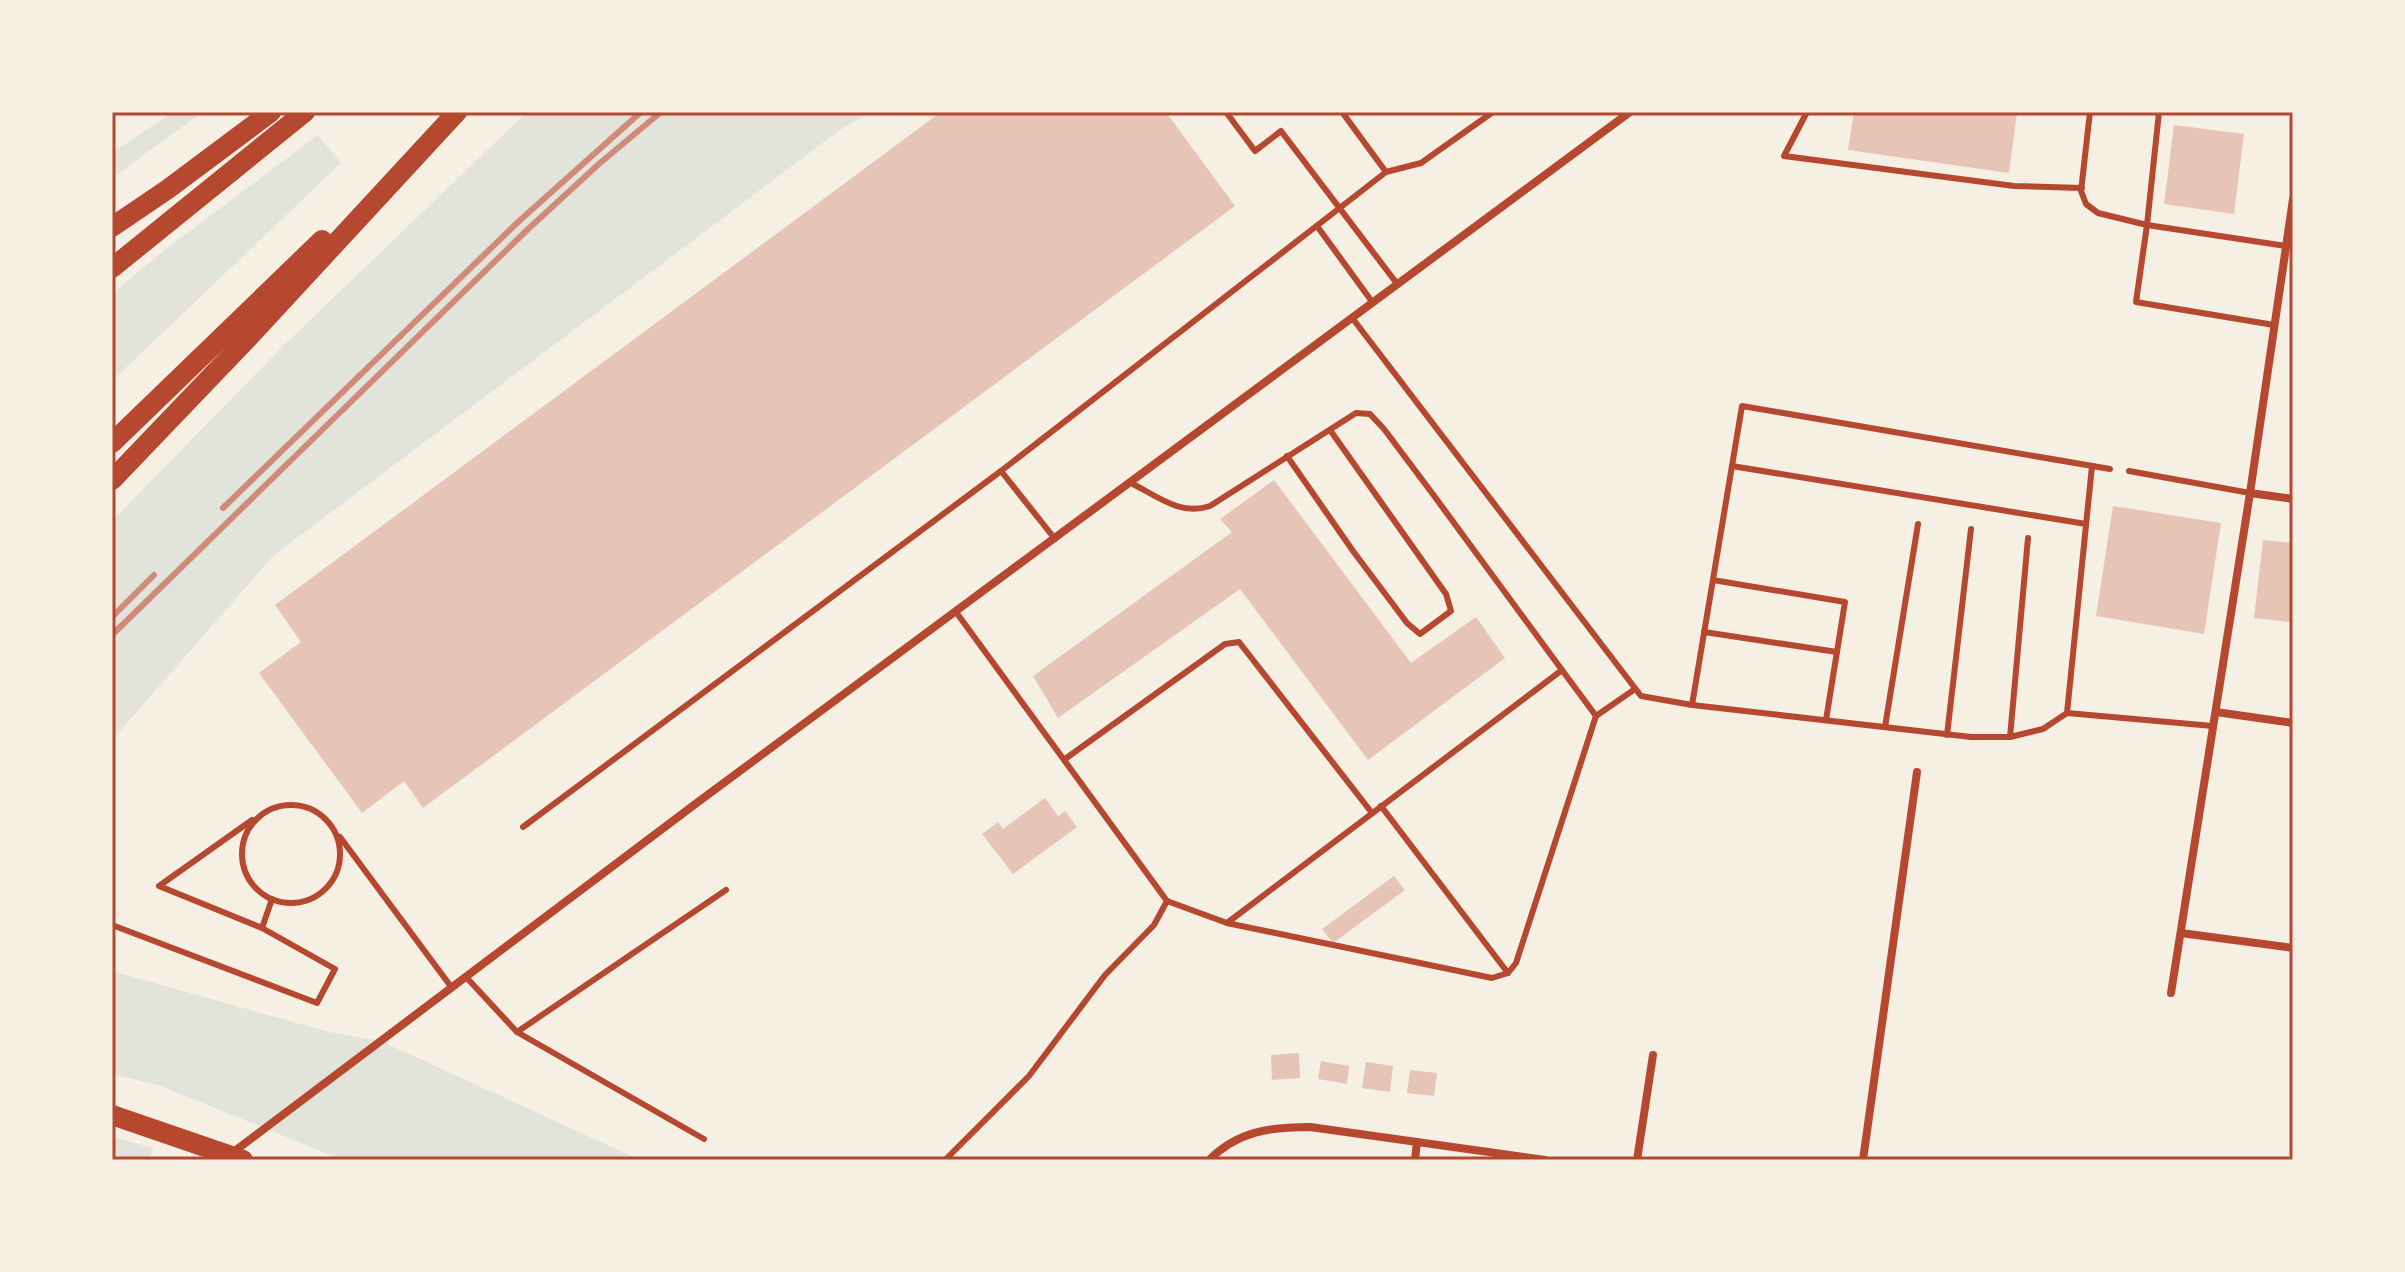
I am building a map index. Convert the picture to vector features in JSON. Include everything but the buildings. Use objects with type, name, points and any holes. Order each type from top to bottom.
[{"type":"highway","points":[[112,227],[271,112]]},
{"type":"highway","points":[[112,268],[305,112]]},
{"type":"highway","points":[[112,443],[457,112]]},
{"type":"highway","points":[[112,480],[457,112]]},
{"type":"highway","points":[[120,1117],[243,1160]]},
{"type":"street","points":[[223,1160],[1630,112]]},
{"type":"street","points":[[2171,993],[2293,199]]},
{"type":"street","points":[[2282,273],[2293,274]]},
{"type":"street","points":[[2250,493],[2293,499]]},
{"type":"street","points":[[2216,712],[2293,723]]},
{"type":"street","points":[[1863,1160],[1917,772]]},
{"type":"street","points":[[2181,933],[2293,948]]},
{"type":"street","points":[[1637,1160],[1653,1055]]},
{"type":"street","points":[[1209,1160],[1244,1136],[1280,1127],[1310,1127],[1545,1160]]},
{"type":"street","points":[[1415,1160],[1417,1142]]},
{"type":"lane","points":[[1226,112],[1255,151],[1281,131],[1398,285]]},
{"type":"lane","points":[[1342,112],[1386,172]]},
{"type":"lane","points":[[523,827],[1001,471],[1386,172],[1421,163],[1493,112]]},
{"type":"lane","points":[[1807,112],[1784,156],[2014,186],[2082,188]]},
{"type":"lane","points":[[2090,112],[2082,188],[2086,204],[2098,213],[2147,225],[2286,246]]},
{"type":"lane","points":[[2159,112],[2136,302],[2274,325]]},
{"type":"lane","points":[[1317,226],[1373,303]]},
{"type":"lane","points":[[1353,319],[1641,696],[1692,705],[1971,737],[2010,737],[2043,729],[2067,713],[2213,726]]},
{"type":"lane","points":[[1692,705],[1742,406],[2110,469]]},
{"type":"lane","points":[[1131,483],[1173,505],[1195,511],[1210,506],[1356,413],[1370,414],[1596,716]]},
{"type":"lane","points":[[1287,456],[1353,551],[1407,623],[1420,634],[1451,611],[1446,594],[1330,430]]},
{"type":"lane","points":[[1732,466],[2086,524]]},
{"type":"lane","points":[[2067,713],[2092,466]]},
{"type":"lane","points":[[1001,471],[1055,539]]},
{"type":"lane","points":[[2129,471],[2250,493]]},
{"type":"lane","points":[[1885,727],[1918,524]]},
{"type":"lane","points":[[1947,735],[1971,529]]},
{"type":"lane","points":[[2010,737],[2028,538]]},
{"type":"lane","points":[[1713,580],[1845,602],[1826,720]]},
{"type":"lane","points":[[956,612],[1167,901],[1227,923],[1492,978],[1508,973],[1516,963],[1596,716],[1635,689]]},
{"type":"lane","points":[[1704,632],[1837,652]]},
{"type":"lane","points":[[1065,759],[1225,644],[1239,642],[1372,813]]},
{"type":"lane","points":[[1227,923],[1562,670]]},
{"type":"lane","points":[[112,925],[317,1003],[335,969],[262,928],[159,886],[265,811],[279,805],[295,804],[323,816],[452,988]]},
{"type":"lane","points":[[1381,806],[1508,973]]},
{"type":"lane","points":[[265,811],[253,821],[245,835],[241,851],[243,868],[251,883],[264,895],[279,902],[296,903],[312,898],[326,888],[336,874],[340,858],[339,842],[333,828]]},
{"type":"lane","points":[[517,1032],[726,890]]},
{"type":"lane","points":[[262,928],[272,899]]},
{"type":"lane","points":[[945,1160],[1029,1076],[1105,975],[1154,925],[1167,901]]},
{"type":"lane","points":[[466,977],[517,1032],[704,1139]]},
{"type":"shaded area","points":[[173,112],[203,112],[112,178],[112,153]]},
{"type":"shaded area","points":[[527,112],[871,112],[840,130],[274,555],[112,740],[112,521],[283,346]]},
{"type":"shaded area","points":[[318,135],[341,163],[112,381],[112,294],[162,252]]},
{"type":"shaded area","points":[[112,971],[329,1032],[381,1041],[640,1160],[343,1160],[158,1085],[112,1074]]},
{"type":"shaded area","points":[[112,1137],[154,1148],[148,1160],[112,1160]]},
{"type":"railway","points":[[223,508],[518,222],[641,112]]},
{"type":"railway","points":[[112,635],[526,231],[661,112]]},
{"type":"railway","points":[[112,617],[154,575]]}]
